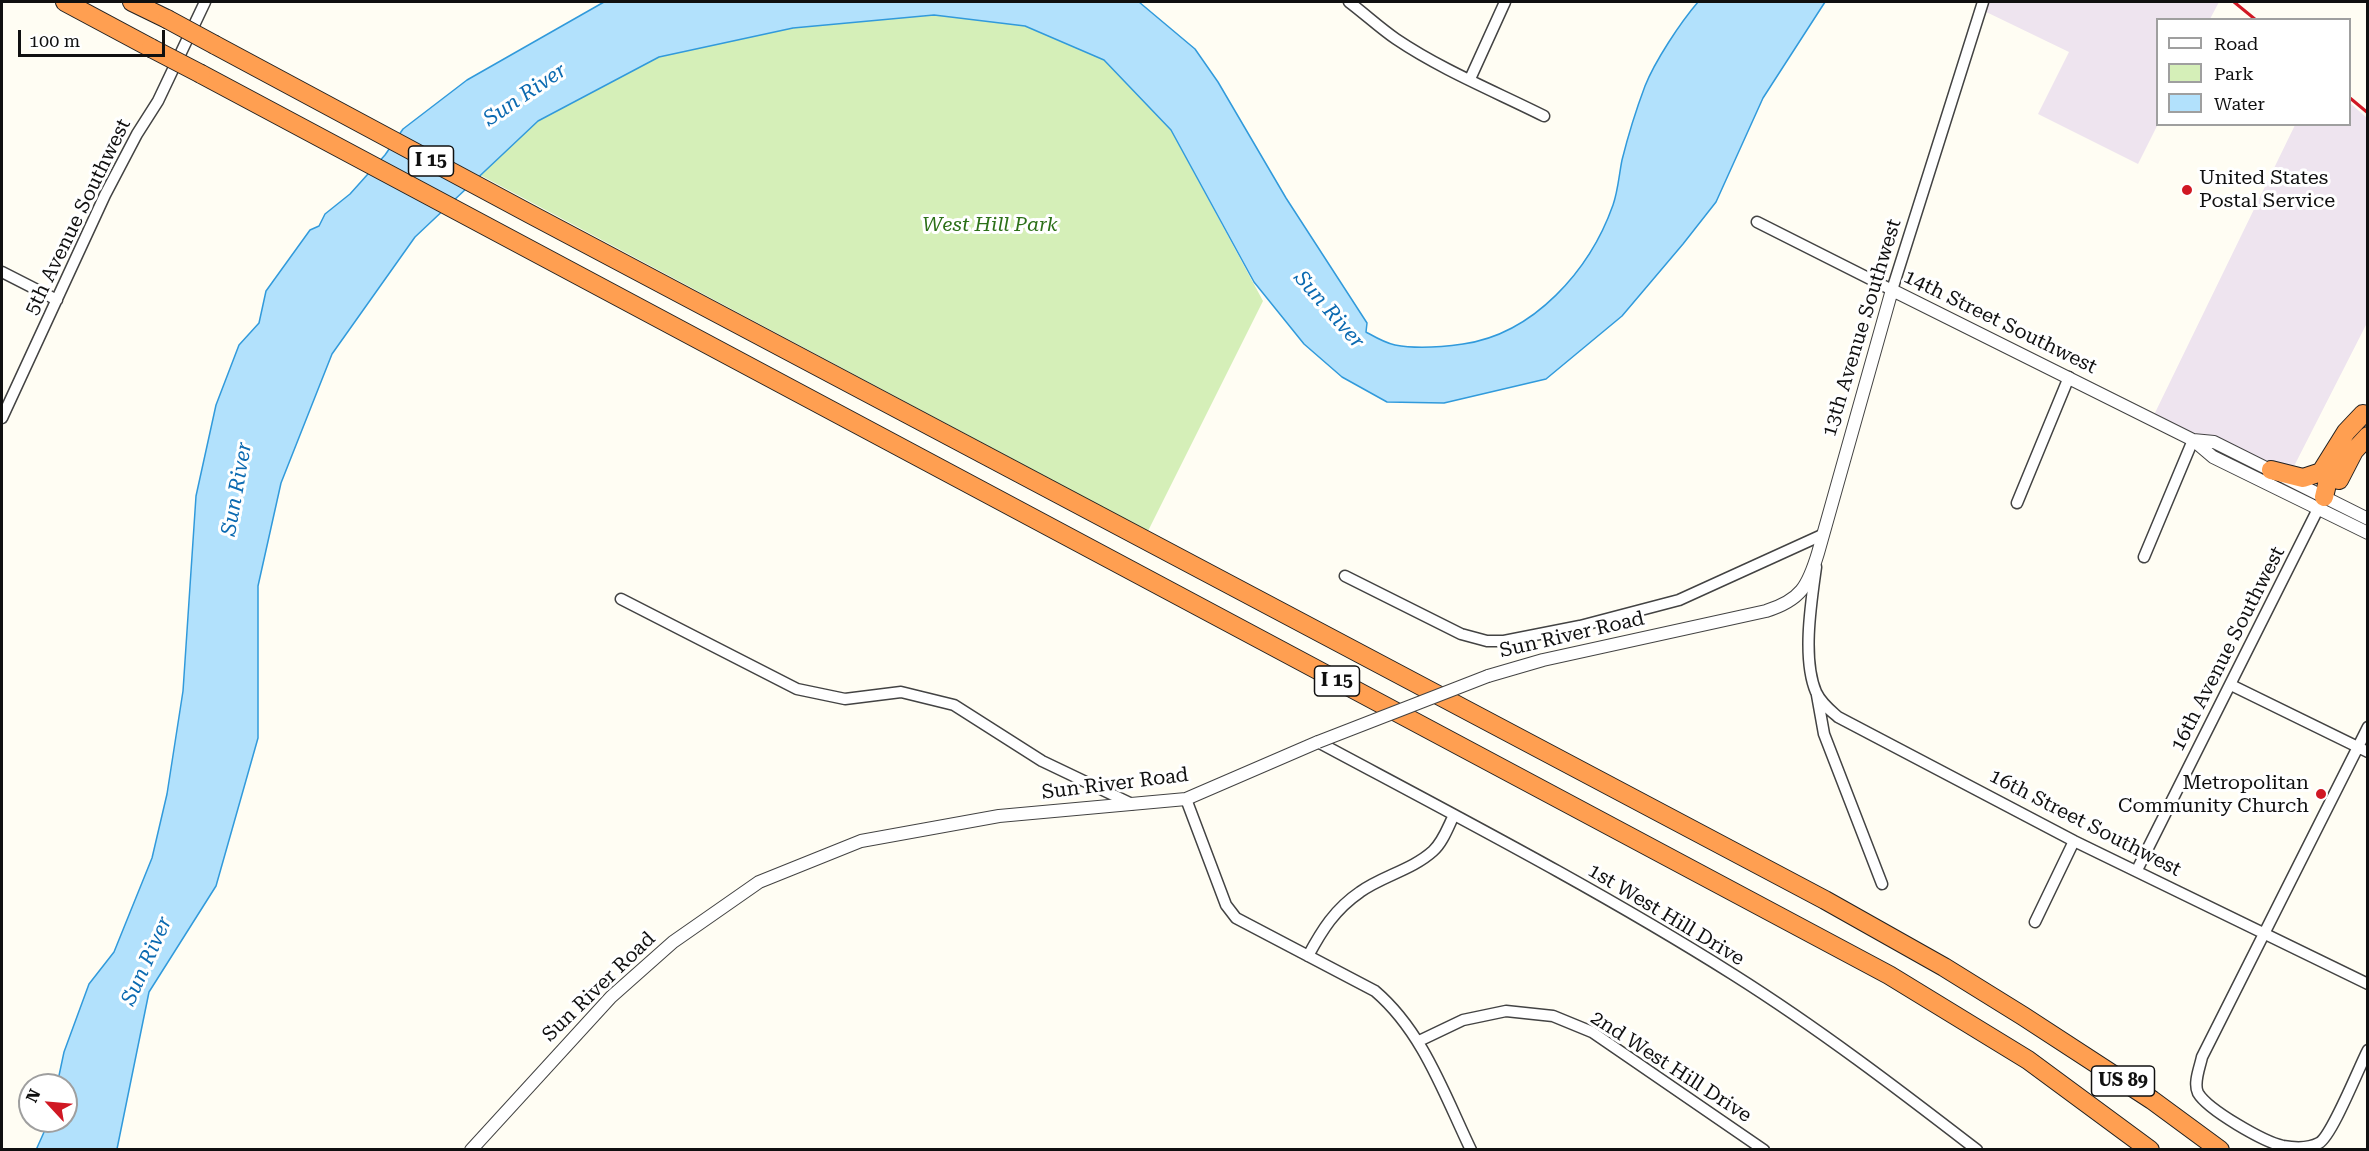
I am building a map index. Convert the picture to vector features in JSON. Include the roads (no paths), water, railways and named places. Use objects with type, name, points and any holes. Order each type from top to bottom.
[{"type":"highway","name":"I 15","points":[[65,2],[1889,975],[2028,1060],[2150,1149]]},
{"type":"highway","name":"I 15","points":[[132,2],[1825,900],[1944,967],[2024,1016],[2201,1149]]},
{"type":"highway","points":[[2271,470],[2302,478],[2321,472],[2346,432],[2365,410]]},
{"type":"highway","points":[[2321,503],[2328,480],[2365,410]]},
{"type":"highway","points":[[2321,503],[2337,484],[2354,451],[2367,436]]},
{"type":"highway","name":"US 89","points":[[2024,1016],[2152,1100],[2220,1149]]},
{"type":"street","name":"5th Avenue Southwest","points":[[2,417],[105,195],[137,134],[158,101],[205,2]]},
{"type":"street","points":[[1349,2],[1396,38],[1456,74],[1470,78],[1544,116]]},
{"type":"street","points":[[1470,78],[1505,2]]},
{"type":"street","name":"13th Avenue Southwest","points":[[1810,671],[1809,614],[1822,535],[1892,290],[1983,2]]},
{"type":"street","name":"14th Street Southwest","points":[[1757,222],[2193,440],[2213,457],[2321,503],[2367,519]]},
{"type":"street","points":[[2,272],[57,300]]},
{"type":"street","points":[[2017,503],[2069,377]]},
{"type":"street","points":[[2144,557],[2193,440]]},
{"type":"street","name":"14th Street Southwest","points":[[2193,440],[2214,442],[2271,470],[2367,533]]},
{"type":"street","name":"16th Avenue Southwest","points":[[2138,870],[2321,503]]},
{"type":"street","points":[[1345,576],[1461,634],[1487,641],[1504,641],[1580,626],[1678,600],[1822,535]]},
{"type":"street","name":"Sun River Road","points":[[471,1149],[610,997],[674,942],[759,882],[861,841],[999,816],[1186,799],[1318,742],[1488,676],[1543,660],[1784,605],[1799,594],[1810,581],[1818,553]]},
{"type":"street","points":[[621,599],[797,689],[845,699],[901,692],[954,705],[1042,761],[1132,804]]},
{"type":"street","name":"16th Street Southwest","points":[[1810,671],[1816,693],[1838,717],[2074,841],[2138,870],[2367,984]]},
{"type":"street","points":[[2231,685],[2362,749]]},
{"type":"street","points":[[1816,693],[1824,734],[1882,884]]},
{"type":"street","points":[[2367,727],[2362,749],[2264,932],[2202,1057],[2197,1078],[2197,1091],[2208,1104],[2245,1129],[2281,1146],[2307,1148],[2321,1142],[2332,1125],[2367,1050]]},
{"type":"street","name":"1st West Hill Drive","points":[[1318,742],[1633,913],[1736,976],[1859,1060],[1977,1149]]},
{"type":"street","points":[[1186,799],[1226,904],[1236,918],[1375,991],[1392,1005],[1419,1041],[1471,1149]]},
{"type":"street","points":[[1308,956],[1326,923],[1338,909],[1361,891],[1411,865],[1433,850],[1442,840],[1454,815]]},
{"type":"street","points":[[2035,922],[2074,841]]},
{"type":"street","name":"2nd West Hill Drive","points":[[1419,1041],[1463,1020],[1506,1011],[1553,1016],[1592,1032],[1764,1149]]},
{"type":"water","name":"Sun River","points":[[604,2],[1139,2],[1195,49],[1218,82],[1286,198],[1367,323],[1366,332],[1391,344],[1438,347],[1489,338],[1513,327],[1536,313],[1574,275],[1590,253],[1613,205],[1627,142],[1649,76],[1669,42],[1698,2],[1825,2],[1763,98],[1716,202],[1622,316],[1546,379],[1444,403],[1387,402],[1342,377],[1304,344],[1254,282],[1171,130],[1104,60],[1025,26],[934,15],[793,28],[659,57],[538,121],[415,237],[332,354],[281,483],[258,586],[258,738],[216,886],[149,992],[117,1149],[36,1150],[44,1133],[78,1133],[78,1073],[60,1073],[64,1052],[89,984],[114,952],[152,858],[167,794],[183,691],[196,496],[216,405],[239,345],[259,323],[266,291],[310,230],[319,226],[325,214],[350,194],[385,155],[403,129],[467,80]]},
{"type":"railway","points":[[2234,2],[2254,18]]},
{"type":"railway","points":[[2351,99],[2368,113]]},
{"type":"place","name":"United States Postal Service","points":[[2187,190]]},
{"type":"place","name":"Metropolitan Community Church","points":[[2321,794]]},
{"type":"park label","name":"West Hill Park","points":[[990,225]]}]
